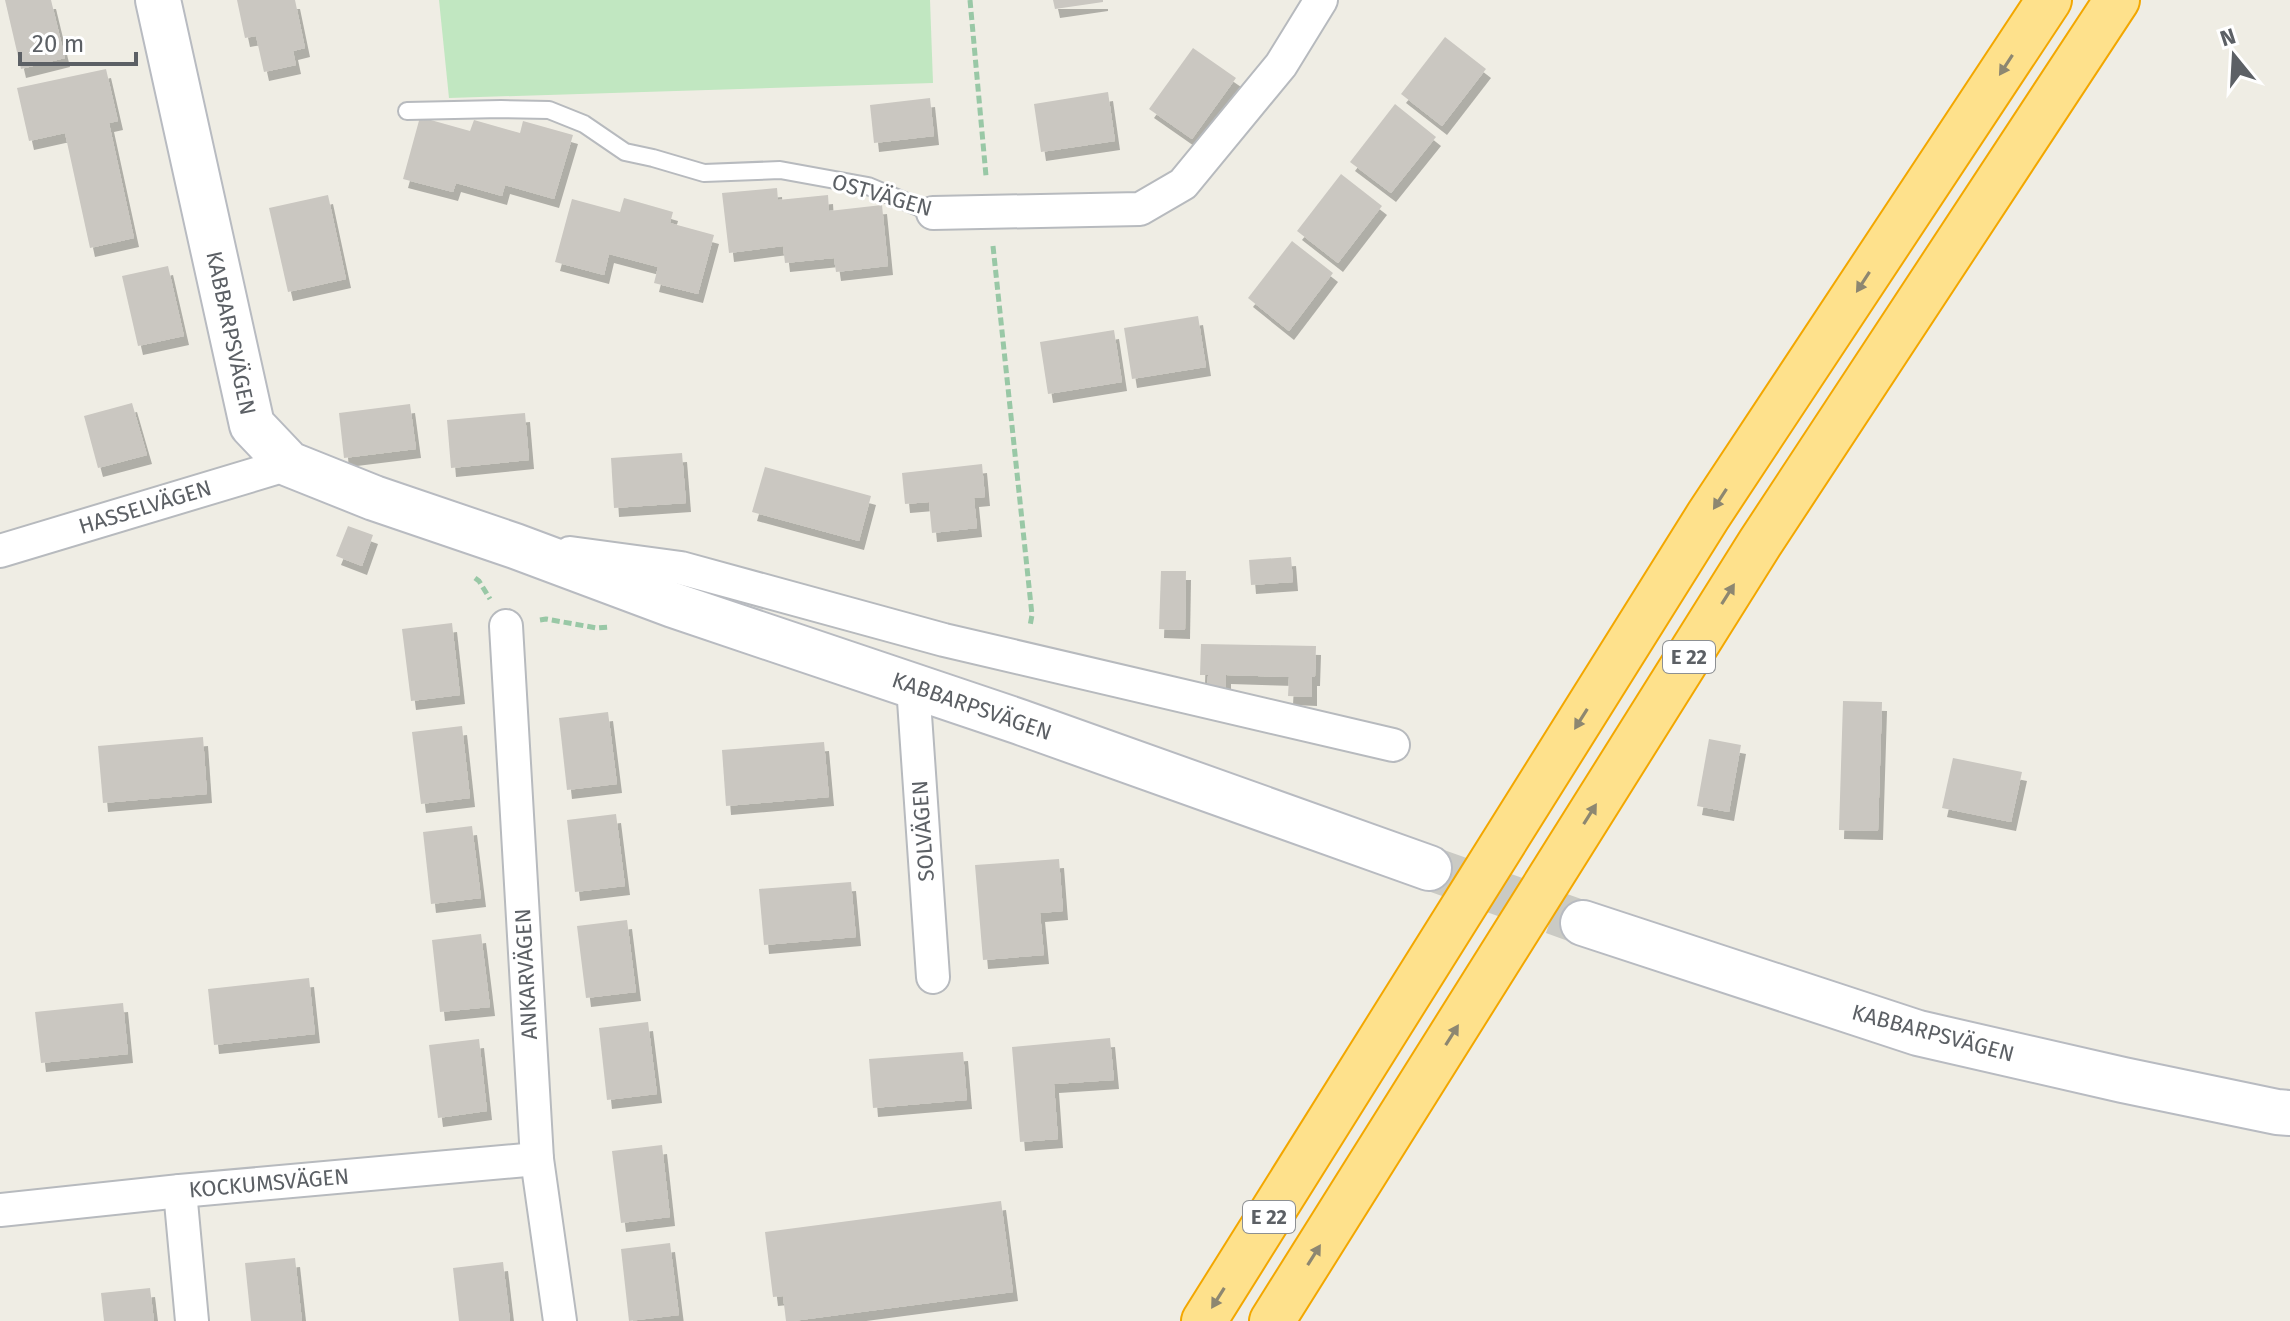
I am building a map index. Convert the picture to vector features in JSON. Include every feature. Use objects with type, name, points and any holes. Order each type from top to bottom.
[{"type":"highway","name":"E 22","points":[[1204,1321],[1708,516],[2049,0]]},
{"type":"highway","name":"E 22","points":[[1272,1321],[1760,543],[2117,0]]},
{"type":"street","name":"KABBARPSVÄGEN","points":[[158,0],[252,425],[289,464],[374,498],[673,605],[1429,868]]},
{"type":"street","name":"OSTVÄGEN","points":[[933,213],[1140,209],[1183,184],[1281,65],[1321,0]]},
{"type":"street","name":"HASSELVÄGEN","points":[[0,551],[289,464]]},
{"type":"street","name":"KABBARPSVÄGEN","points":[[515,546],[681,568],[944,640],[1393,745]]},
{"type":"street","name":"ANKARVÄGEN","points":[[506,626],[537,1159],[560,1321]]},
{"type":"street","name":"SOLVÄGEN","points":[[913,686],[933,977]]},
{"type":"street","name":"KABBARPSVÄGEN","points":[[1583,923],[1918,1033],[2123,1080],[2290,1113]]},
{"type":"street","name":"KOCKUMSVÄGEN","points":[[0,1210],[537,1159]]},
{"type":"street","points":[[180,1191],[192,1321]]},
{"type":"lane","name":"OSTVÄGEN","points":[[407,111],[549,110],[584,124],[625,152],[704,173],[780,170],[868,186],[933,213]]},
{"type":"path","points":[[970,0],[1032,615],[1023,658]]},
{"type":"green space","points":[[439,0],[930,0],[933,83],[449,98]]},
{"type":"building","points":[[5,0],[51,0],[65,58],[21,69]]},
{"type":"building","points":[[237,0],[295,0],[305,48],[293,51],[296,65],[264,72],[256,36],[245,38]]},
{"type":"building","points":[[1053,0],[1103,0],[1103,2],[1055,9]]},
{"type":"building","points":[[1445,37],[1486,69],[1442,126],[1401,94]]},
{"type":"building","points":[[1193,48],[1236,78],[1192,139],[1149,109]]},
{"type":"building","points":[[106,69],[118,121],[109,123],[134,238],[90,248],[65,133],[29,141],[17,88]]},
{"type":"building","points":[[1108,92],[1115,141],[1041,152],[1034,104]]},
{"type":"building","points":[[930,98],[934,136],[874,143],[870,105]]},
{"type":"building","points":[[1395,104],[1436,137],[1391,193],[1350,162]]},
{"type":"building","points":[[420,117],[470,131],[474,120],[520,133],[523,121],[573,135],[554,199],[505,185],[502,196],[456,183],[453,192],[403,179]]},
{"type":"building","points":[[1341,174],[1382,206],[1338,263],[1297,231]]},
{"type":"building","points":[[777,188],[778,200],[828,195],[829,211],[882,205],[888,266],[836,272],[834,258],[785,263],[783,246],[729,253],[722,193]]},
{"type":"building","points":[[328,195],[346,279],[288,292],[269,208]]},
{"type":"building","points":[[624,198],[673,212],[670,223],[714,235],[698,294],[654,283],[658,267],[609,254],[604,275],[555,262],[572,199],[620,212]]},
{"type":"building","points":[[1292,241],[1333,273],[1289,331],[1248,298]]},
{"type":"building","points":[[168,266],[184,336],[138,346],[122,276]]},
{"type":"building","points":[[1198,316],[1206,367],[1132,379],[1124,328]]},
{"type":"building","points":[[1114,330],[1122,382],[1048,394],[1040,342]]},
{"type":"building","points":[[132,403],[147,455],[98,468],[84,416]]},
{"type":"building","points":[[410,404],[416,449],[344,458],[339,413]]},
{"type":"building","points":[[525,413],[529,460],[451,468],[447,420]]},
{"type":"building","points":[[682,453],[686,503],[614,508],[611,458]]},
{"type":"building","points":[[982,464],[985,497],[974,498],[977,528],[932,533],[929,502],[905,504],[902,473]]},
{"type":"building","points":[[765,467],[871,496],[859,541],[752,512]]},
{"type":"building","points":[[348,526],[373,535],[362,566],[336,556]]},
{"type":"building","points":[[1291,557],[1293,582],[1251,585],[1249,560]]},
{"type":"building","points":[[1161,571],[1186,571],[1185,630],[1159,629]]},
{"type":"building","points":[[452,623],[460,695],[411,701],[402,629]]},
{"type":"building","points":[[1201,644],[1316,646],[1312,697],[1288,696],[1289,677],[1226,675],[1226,694],[1207,693],[1208,675],[1200,675]]},
{"type":"building","points":[[1843,701],[1882,702],[1878,831],[1839,830]]},
{"type":"building","points":[[608,712],[617,784],[567,790],[559,718]]},
{"type":"building","points":[[462,726],[470,798],[421,804],[412,732]]},
{"type":"building","points":[[203,737],[207,794],[103,803],[98,746]]},
{"type":"building","points":[[1709,739],[1741,745],[1729,812],[1697,806]]},
{"type":"building","points":[[824,742],[829,797],[726,806],[722,750]]},
{"type":"building","points":[[1953,758],[2022,772],[2011,822],[1942,808]]},
{"type":"building","points":[[616,814],[625,886],[575,892],[567,820]]},
{"type":"building","points":[[472,826],[481,898],[431,904],[423,832]]},
{"type":"building","points":[[1059,859],[1063,911],[1040,913],[1044,955],[983,960],[975,865]]},
{"type":"building","points":[[851,882],[856,937],[764,945],[759,889]]},
{"type":"building","points":[[627,920],[636,992],[586,998],[577,926]]},
{"type":"building","points":[[481,934],[490,1007],[440,1012],[432,940]]},
{"type":"building","points":[[309,978],[315,1034],[214,1045],[208,989]]},
{"type":"building","points":[[123,1003],[128,1054],[41,1063],[35,1012]]},
{"type":"building","points":[[648,1022],[657,1094],[607,1100],[599,1028]]},
{"type":"building","points":[[1110,1038],[1114,1080],[1054,1084],[1058,1139],[1020,1142],[1012,1047]]},
{"type":"building","points":[[479,1039],[487,1111],[438,1118],[429,1045]]},
{"type":"building","points":[[963,1052],[967,1100],[873,1108],[869,1059]]},
{"type":"building","points":[[662,1145],[670,1217],[621,1223],[612,1151]]},
{"type":"building","points":[[1001,1201],[1013,1292],[793,1321],[786,1321],[783,1296],[773,1297],[765,1232]]},
{"type":"building","points":[[670,1243],[679,1315],[629,1321],[621,1249]]},
{"type":"building","points":[[295,1258],[302,1321],[251,1321],[245,1263]]},
{"type":"building","points":[[503,1262],[510,1321],[459,1321],[453,1268]]},
{"type":"building","points":[[150,1288],[154,1321],[104,1321],[101,1293]]},
{"type":"tunnel","points":[[1429,868],[1583,923]]}]
